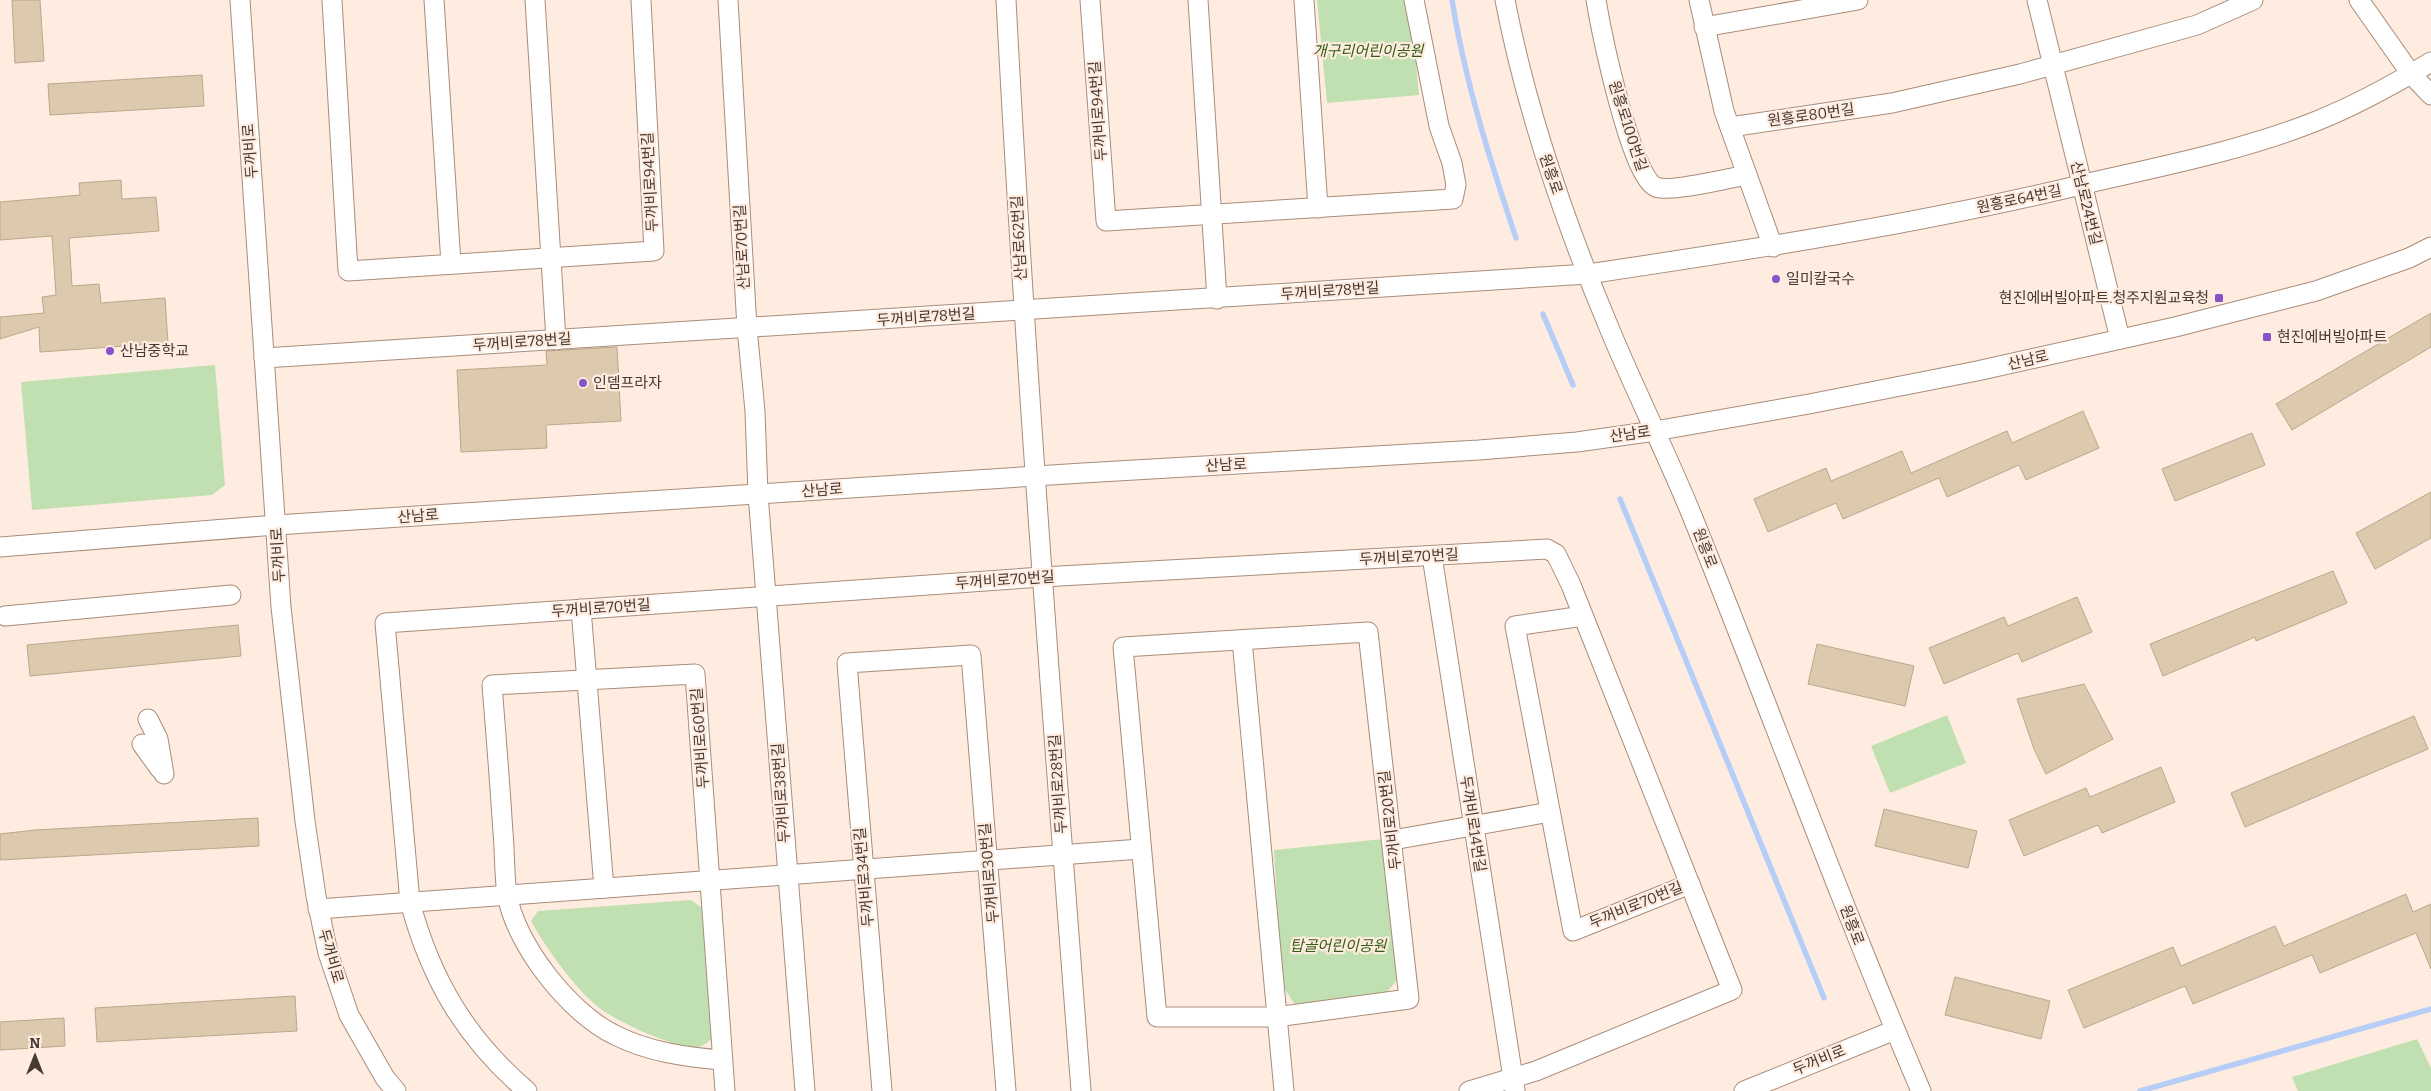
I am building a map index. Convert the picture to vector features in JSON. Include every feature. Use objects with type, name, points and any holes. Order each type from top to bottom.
[{"type":"street","name":"두꺼비로","points":[[240,0],[282,616],[305,821],[318,909],[328,953],[349,1015],[385,1078],[396,1091]]},
{"type":"street","name":"두꺼비로94번길","points":[[332,0],[348,271],[654,250],[640,0]]},
{"type":"street","points":[[434,0],[451,264]]},
{"type":"street","points":[[535,0],[556,340]]},
{"type":"street","name":"산남로70번길","points":[[728,0],[758,494]]},
{"type":"street","name":"산남로62번길","points":[[1006,0],[1034,476]]},
{"type":"street","name":"두꺼비로94번길","points":[[1090,0],[1106,221],[1212,215]]},
{"type":"street","points":[[1198,0],[1217,298]]},
{"type":"street","points":[[1304,0],[1318,208]]},
{"type":"street","points":[[1212,215],[1453,199],[1456,185],[1433,102],[1414,0]]},
{"type":"street","name":"원흥로","points":[[1505,0],[1537,134],[1588,274],[1694,520],[1871,973],[1921,1091]]},
{"type":"street","name":"원흥로100번길","points":[[1596,0],[1603,43],[1620,108],[1645,177],[1655,187],[1669,189],[1746,175]]},
{"type":"street","points":[[1699,0],[1724,111],[1773,247]]},
{"type":"street","points":[[1704,27],[1858,0]]},
{"type":"street","name":"산남로24번길","points":[[2037,0],[2120,339]]},
{"type":"street","points":[[2053,66],[2198,25],[2253,0]]},
{"type":"street","points":[[2359,0],[2411,74],[2431,95]]},
{"type":"street","name":"원흥로64번길","points":[[1588,274],[1773,247],[1915,222],[2082,185],[2276,136],[2352,106],[2431,62]]},
{"type":"street","name":"원흥로80번길","points":[[1730,127],[1892,103],[2053,66]]},
{"type":"street","name":"산남로","points":[[0,547],[276,525],[1034,476],[1479,450],[1577,442],[1655,431],[1977,371],[2120,339],[2316,291],[2409,258],[2431,247]]},
{"type":"street","name":"두꺼비로78번길","points":[[264,358],[1588,274]]},
{"type":"street","name":"두꺼비로28번길","points":[[1034,476],[1081,1091]]},
{"type":"street","name":"두꺼비로38번길","points":[[758,494],[805,1091]]},
{"type":"street","name":"두꺼비로70번길","points":[[410,902],[385,623],[1042,577],[1548,550],[1556,554],[1583,616],[1732,990],[1545,1067],[1513,1085]]},
{"type":"street","name":"두꺼비로14번길","points":[[1432,556],[1513,1085]]},
{"type":"street","points":[[5,616],[231,595]]},
{"type":"street","points":[[581,609],[604,888]]},
{"type":"street","name":"두꺼비로70번길","points":[[1583,616],[1515,626],[1573,931],[1690,884]]},
{"type":"street","name":"두꺼비로20번길","points":[[1368,632],[1393,840],[1409,999],[1276,1017],[1157,1017],[1123,647],[1368,632]]},
{"type":"street","points":[[1242,640],[1284,1091]]},
{"type":"street","name":"두꺼비로30번길","points":[[846,663],[971,655],[1006,1091]]},
{"type":"street","name":"두꺼비로34번길","points":[[846,663],[882,1091]]},
{"type":"street","name":"두꺼비로60번길","points":[[722,1060],[655,1050],[614,1035],[587,1016],[557,987],[535,959],[521,933],[507,895],[492,685],[695,674],[725,1091]]},
{"type":"street","points":[[142,744],[164,774],[158,739],[148,720]]},
{"type":"street","points":[[1393,840],[1550,812]]},
{"type":"street","points":[[318,909],[1141,849]]},
{"type":"street","points":[[410,902],[420,936],[442,989],[465,1027],[496,1063],[527,1091]]},
{"type":"street","name":"두꺼비로","points":[[1744,1091],[1895,1030]]},
{"type":"street","points":[[1469,1091],[1513,1085]]},
{"type":"green space","name":"개구리어린이공원","points":[[1317,0],[1405,0],[1414,44],[1419,95],[1327,103]]},
{"type":"green space","points":[[215,365],[225,485],[212,495],[32,510],[21,382]]},
{"type":"green space","points":[[1947,715],[1966,763],[1890,793],[1871,746]]},
{"type":"green space","name":"탑골어린이공원","points":[[1383,839],[1401,975],[1382,998],[1299,1011],[1282,985],[1274,850]]},
{"type":"green space","points":[[691,900],[705,910],[713,1038],[695,1048],[684,1047],[641,1031],[605,1012],[574,983],[545,944],[531,921],[538,911]]},
{"type":"green space","points":[[2417,1039],[2431,1068],[2431,1091],[2298,1091],[2292,1077]]},
{"type":"building","points":[[12,0],[40,0],[44,61],[15,63]]},
{"type":"building","points":[[202,75],[204,106],[50,115],[48,84]]},
{"type":"building","points":[[121,180],[122,199],[156,197],[159,231],[69,238],[72,286],[99,284],[101,303],[165,298],[168,343],[40,352],[39,327],[0,339],[0,317],[44,313],[42,297],[56,295],[52,236],[0,240],[0,202],[80,195],[79,183]]},
{"type":"building","points":[[2431,313],[2431,347],[2292,430],[2276,404]]},
{"type":"building","points":[[617,347],[621,421],[546,425],[547,448],[461,452],[457,370],[547,365],[546,351]]},
{"type":"building","points":[[2083,411],[2099,448],[2026,480],[2019,465],[1947,497],[1939,478],[1843,519],[1836,503],[1768,532],[1754,499],[1826,468],[1831,481],[1902,451],[1911,473],[2007,431],[2012,443]]},
{"type":"building","points":[[2252,433],[2265,465],[2175,501],[2162,469]]},
{"type":"building","points":[[2431,492],[2431,538],[2375,569],[2356,533]]},
{"type":"building","points":[[2333,571],[2347,603],[2256,641],[2255,637],[2163,676],[2150,644]]},
{"type":"building","points":[[2077,597],[2092,632],[2022,662],[2018,653],[1944,684],[1929,648],[2004,617],[2008,626]]},
{"type":"building","points":[[238,625],[241,656],[30,676],[27,645]]},
{"type":"building","points":[[1817,644],[1914,666],[1905,706],[1808,684]]},
{"type":"building","points":[[2084,684],[2113,739],[2046,774],[2034,749],[2017,699]]},
{"type":"building","points":[[2414,716],[2428,749],[2245,827],[2231,793]]},
{"type":"building","points":[[2161,767],[2175,802],[2102,833],[2098,825],[2024,856],[2009,820],[2086,788],[2090,797]]},
{"type":"building","points":[[1884,809],[1977,831],[1968,868],[1875,846]]},
{"type":"building","points":[[258,818],[259,846],[0,860],[0,834],[35,830]]},
{"type":"building","points":[[2406,894],[2413,912],[2431,904],[2431,969],[2416,933],[2320,973],[2312,955],[2193,1004],[2185,986],[2084,1028],[2068,990],[2173,947],[2181,966],[2275,926],[2284,946]]},
{"type":"building","points":[[1955,977],[2050,1001],[2041,1039],[1945,1015]]},
{"type":"building","points":[[295,996],[297,1031],[97,1042],[95,1008]]},
{"type":"building","points":[[64,1018],[65,1046],[0,1050],[0,1022]]},
{"type":"waterway","points":[[1452,0],[1471,91],[1516,238]]},
{"type":"waterway","points":[[1543,314],[1573,385]]},
{"type":"waterway","points":[[1620,499],[1824,998]]},
{"type":"waterway","points":[[2140,1091],[2431,1009]]},
{"type":"place","name":"일미칼국수","points":[[1776,279]]},
{"type":"place","name":"현진에버빌아파트.청주지원교육청","points":[[2219,298]]},
{"type":"place","name":"현진에버빌아파트","points":[[2267,337]]},
{"type":"place","name":"산남중학교","points":[[110,351]]},
{"type":"place","name":"인뎀프라자","points":[[583,383]]}]
